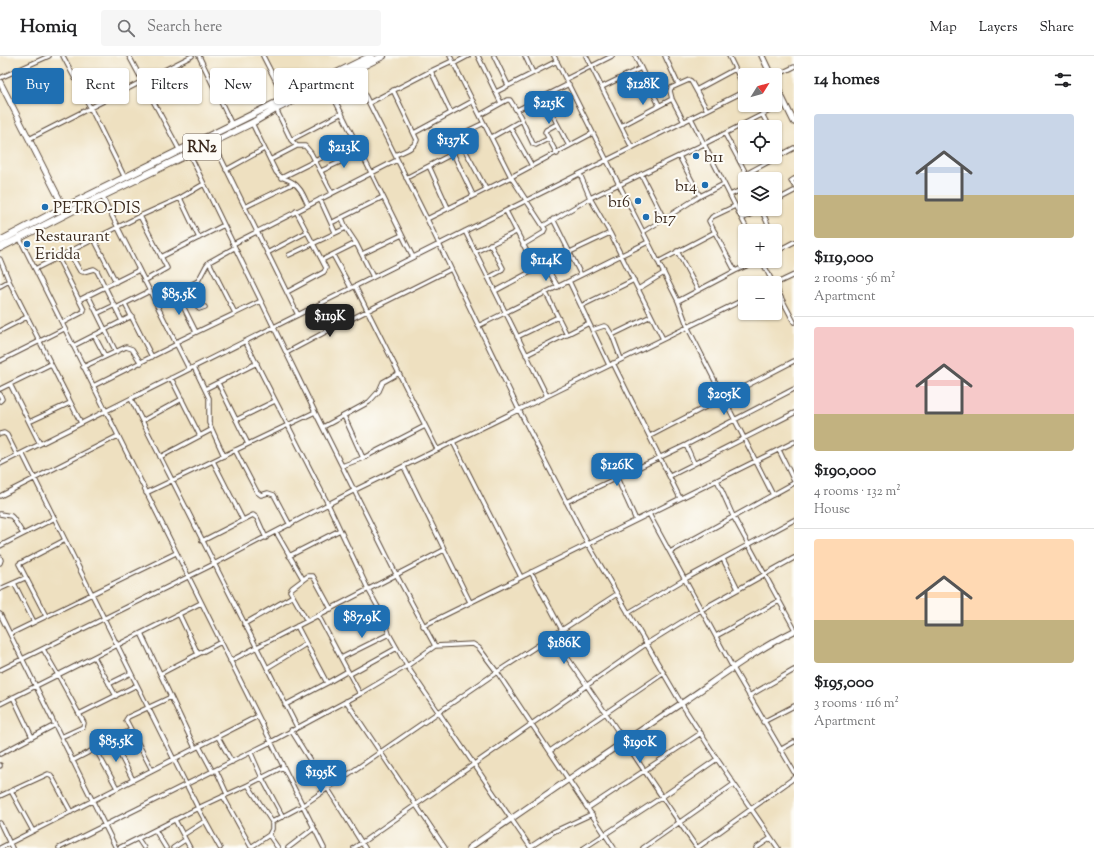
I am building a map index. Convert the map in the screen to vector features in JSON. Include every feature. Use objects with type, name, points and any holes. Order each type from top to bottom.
[{"type":"highway","name":"RN2","points":[[347,68],[371,56]]},
{"type":"highway","name":"RN2","points":[[359,68],[383,56]]},
{"type":"highway","name":"RN2","points":[[0,248],[18,234],[64,208],[275,104]]},
{"type":"highway","name":"RN2","points":[[0,241],[102,196],[245,127],[286,104]]},
{"type":"highway","points":[[243,120],[245,127]]},
{"type":"street","points":[[0,78],[49,56]]},
{"type":"street","points":[[63,56],[125,178]]},
{"type":"street","points":[[129,56],[137,71]]},
{"type":"street","points":[[168,68],[192,56]]},
{"type":"street","points":[[198,56],[232,125]]},
{"type":"street","points":[[263,56],[274,78]]},
{"type":"street","points":[[450,56],[511,177],[545,230],[543,233],[523,245]]},
{"type":"street","points":[[468,56],[431,70],[369,103],[519,410],[588,544],[681,703],[717,759],[778,848]]},
{"type":"street","points":[[478,56],[501,103]]},
{"type":"street","points":[[494,56],[508,85]]},
{"type":"street","points":[[525,56],[533,73]]},
{"type":"street","points":[[554,56],[644,232],[678,301],[688,328],[773,495]]},
{"type":"street","points":[[586,56],[632,148]]},
{"type":"street","points":[[566,79],[612,56]]},
{"type":"street","points":[[635,56],[660,105]]},
{"type":"street","points":[[671,56],[665,57],[678,84]]},
{"type":"street","points":[[729,56],[738,75]]},
{"type":"street","points":[[762,56],[768,68]]},
{"type":"street","points":[[496,92],[557,61]]},
{"type":"street","points":[[782,73],[794,67]]},
{"type":"street","points":[[602,87],[641,68]]},
{"type":"street","points":[[696,90],[735,69]]},
{"type":"street","points":[[431,70],[451,112]]},
{"type":"street","points":[[684,122],[672,99],[670,90],[678,84],[690,80],[707,110]]},
{"type":"street","points":[[1,84],[64,208]]},
{"type":"street","points":[[29,138],[137,84]]},
{"type":"street","points":[[517,110],[569,84]]},
{"type":"street","points":[[393,90],[414,133],[417,143],[414,146],[394,155]]},
{"type":"street","points":[[0,464],[738,94]]},
{"type":"street","points":[[543,97],[569,146]]},
{"type":"street","points":[[782,97],[794,122]]},
{"type":"street","points":[[621,126],[672,99]]},
{"type":"street","points":[[480,115],[501,103],[510,100],[517,110],[534,145],[548,139]]},
{"type":"street","points":[[414,133],[473,101]]},
{"type":"street","points":[[543,226],[590,198],[725,134],[785,103]]},
{"type":"street","points":[[154,104],[180,151]]},
{"type":"street","points":[[337,104],[413,257]]},
{"type":"street","points":[[276,109],[291,140],[297,146]]},
{"type":"street","points":[[291,140],[342,113]]},
{"type":"street","points":[[762,114],[765,120]]},
{"type":"street","points":[[691,118],[744,224]]},
{"type":"street","points":[[492,137],[522,120]]},
{"type":"street","points":[[252,123],[264,150],[280,178],[294,183],[302,192],[308,205]]},
{"type":"street","points":[[406,178],[453,153],[457,150],[460,139],[466,132],[484,123]]},
{"type":"street","points":[[557,124],[545,131],[557,154]]},
{"type":"street","points":[[510,127],[532,166]]},
{"type":"street","points":[[426,219],[557,154],[593,133]]},
{"type":"street","points":[[725,134],[745,172]]},
{"type":"street","points":[[460,139],[486,189]]},
{"type":"street","points":[[213,142],[298,315]]},
{"type":"street","points":[[270,160],[297,146],[305,146],[311,153],[332,193]]},
{"type":"street","points":[[750,172],[794,148]]},
{"type":"street","points":[[280,178],[339,149]]},
{"type":"street","points":[[226,170],[264,150]]},
{"type":"street","points":[[321,171],[361,152]]},
{"type":"street","points":[[189,153],[315,412],[396,574],[435,646]]},
{"type":"street","points":[[453,153],[474,195]]},
{"type":"street","points":[[679,156],[700,196]]},
{"type":"street","points":[[156,303],[198,281],[209,262],[257,231],[397,160]]},
{"type":"street","points":[[429,166],[448,208]]},
{"type":"street","points":[[580,174],[590,198],[610,232],[663,339]]},
{"type":"street","points":[[641,174],[664,219]]},
{"type":"street","points":[[794,179],[791,181],[794,185]]},
{"type":"street","points":[[245,207],[294,183]]},
{"type":"street","points":[[35,269],[140,216],[180,198],[204,184]]},
{"type":"street","points":[[644,232],[700,196],[724,184]]},
{"type":"street","points":[[730,195],[738,191]]},
{"type":"street","points":[[782,197],[794,191]]},
{"type":"street","points":[[102,196],[189,369]]},
{"type":"street","points":[[331,223],[383,197]]},
{"type":"street","points":[[180,198],[199,238]]},
{"type":"street","points":[[320,199],[335,232]]},
{"type":"street","points":[[734,271],[709,221],[710,219],[735,206]]},
{"type":"street","points":[[287,292],[326,270],[296,211]]},
{"type":"street","points":[[506,211],[536,269]]},
{"type":"street","points":[[140,216],[166,267],[166,270],[144,281]]},
{"type":"street","points":[[742,219],[748,216]]},
{"type":"street","points":[[342,218],[373,277]]},
{"type":"street","points":[[553,219],[581,275]]},
{"type":"street","points":[[161,257],[224,226]]},
{"type":"street","points":[[289,256],[335,232],[346,228]]},
{"type":"street","points":[[465,231],[547,396]]},
{"type":"street","points":[[267,253],[307,232]]},
{"type":"street","points":[[475,252],[516,232]]},
{"type":"street","points":[[570,252],[610,232]]},
{"type":"street","points":[[658,262],[715,232]]},
{"type":"street","points":[[18,234],[64,329],[324,848]]},
{"type":"street","points":[[362,254],[402,235]]},
{"type":"street","points":[[94,239],[116,282]]},
{"type":"street","points":[[478,326],[648,242]]},
{"type":"street","points":[[782,249],[794,242]]},
{"type":"street","points":[[322,260],[356,244]]},
{"type":"street","points":[[488,278],[501,271],[502,268],[490,244]]},
{"type":"street","points":[[678,251],[698,290]]},
{"type":"street","points":[[68,252],[80,271],[84,272],[94,269],[97,271],[122,321]]},
{"type":"street","points":[[333,255],[351,288]]},
{"type":"street","points":[[58,258],[83,307],[83,312],[62,323]]},
{"type":"street","points":[[0,260],[81,423]]},
{"type":"street","points":[[209,262],[235,313]]},
{"type":"street","points":[[495,291],[545,264],[558,287]]},
{"type":"street","points":[[678,301],[741,268]]},
{"type":"street","points":[[286,353],[451,269]]},
{"type":"street","points":[[79,300],[139,270]]},
{"type":"street","points":[[638,289],[664,273]]},
{"type":"street","points":[[782,280],[794,275]]},
{"type":"street","points":[[581,306],[634,280]]},
{"type":"street","points":[[0,286],[10,281]]},
{"type":"street","points":[[569,281],[592,330],[650,436],[680,498]]},
{"type":"street","points":[[355,286],[437,449]]},
{"type":"street","points":[[187,287],[199,309],[205,307]]},
{"type":"street","points":[[98,313],[125,304],[150,291]]},
{"type":"street","points":[[176,292],[196,332]]},
{"type":"street","points":[[546,293],[567,334]]},
{"type":"street","points":[[88,295],[116,352]]},
{"type":"street","points":[[782,299],[794,322]]},
{"type":"street","points":[[93,386],[141,363],[196,332],[261,301]]},
{"type":"street","points":[[0,670],[23,660],[266,538],[328,504],[404,467],[437,449],[738,303]]},
{"type":"street","points":[[125,304],[152,357]]},
{"type":"street","points":[[73,346],[132,316]]},
{"type":"street","points":[[612,335],[651,316]]},
{"type":"street","points":[[0,331],[28,317]]},
{"type":"street","points":[[517,337],[558,317]]},
{"type":"street","points":[[526,355],[589,323]]},
{"type":"street","points":[[592,330],[605,326],[612,335],[621,359]]},
{"type":"street","points":[[0,361],[64,329]]},
{"type":"street","points":[[94,335],[105,356]]},
{"type":"street","points":[[245,341],[328,504],[368,589],[384,618],[389,634],[407,666],[531,848],[553,832],[592,814]]},
{"type":"street","points":[[83,367],[126,347],[132,349],[141,363]]},
{"type":"street","points":[[650,436],[794,361]]},
{"type":"street","points":[[205,389],[257,363]]},
{"type":"street","points":[[0,390],[51,364]]},
{"type":"street","points":[[194,367],[210,402],[209,423],[211,430],[224,456]]},
{"type":"street","points":[[323,427],[369,402],[379,391],[383,382],[399,373]]},
{"type":"street","points":[[171,378],[200,436]]},
{"type":"street","points":[[218,383],[248,444]]},
{"type":"street","points":[[10,384],[40,444]]},
{"type":"street","points":[[566,502],[686,446],[794,389]]},
{"type":"street","points":[[0,394],[2,399],[0,401]]},
{"type":"street","points":[[131,399],[297,727]]},
{"type":"street","points":[[142,421],[182,400]]},
{"type":"street","points":[[236,420],[276,401]]},
{"type":"street","points":[[29,422],[70,403]]},
{"type":"street","points":[[146,492],[315,412]]},
{"type":"street","points":[[670,476],[794,413]]},
{"type":"street","points":[[344,416],[363,458]]},
{"type":"street","points":[[342,466],[363,458],[425,426]]},
{"type":"street","points":[[160,456],[211,430]]},
{"type":"street","points":[[0,434],[4,433],[7,435],[17,455]]},
{"type":"street","points":[[0,496],[118,436]]},
{"type":"street","points":[[453,442],[521,577]]},
{"type":"street","points":[[423,626],[794,442]]},
{"type":"street","points":[[686,446],[694,463]]},
{"type":"street","points":[[235,450],[257,492],[261,495],[268,493],[274,495],[290,525]]},
{"type":"street","points":[[670,552],[794,482],[779,450]]},
{"type":"street","points":[[22,453],[219,848]]},
{"type":"street","points":[[213,461],[243,520]]},
{"type":"street","points":[[404,467],[470,602]]},
{"type":"street","points":[[617,478],[636,520]]},
{"type":"street","points":[[469,848],[569,778],[772,642],[794,629],[733,516],[716,480]]},
{"type":"street","points":[[0,514],[11,516],[23,534]]},
{"type":"street","points":[[649,514],[748,696],[794,772]]},
{"type":"street","points":[[202,541],[251,515],[255,516],[266,538]]},
{"type":"street","points":[[0,546],[55,518]]},
{"type":"street","points":[[628,613],[685,579],[794,520]]},
{"type":"street","points":[[289,556],[340,530]]},
{"type":"street","points":[[276,532],[303,579]]},
{"type":"street","points":[[46,616],[19,566],[20,563],[65,540]]},
{"type":"street","points":[[230,661],[444,550]]},
{"type":"street","points":[[10,634],[176,553]]},
{"type":"street","points":[[0,557],[0,562]]},
{"type":"street","points":[[354,848],[646,644],[701,610],[794,558]]},
{"type":"street","points":[[723,559],[738,589]]},
{"type":"street","points":[[531,572],[562,630]]},
{"type":"street","points":[[307,621],[293,596],[291,589],[308,576],[312,576],[330,609]]},
{"type":"street","points":[[0,589],[25,578]]},
{"type":"street","points":[[14,583],[34,622]]},
{"type":"street","points":[[272,822],[302,806],[497,672],[617,594]]},
{"type":"street","points":[[244,624],[293,596]]},
{"type":"street","points":[[716,636],[779,601]]},
{"type":"street","points":[[0,704],[201,603]]},
{"type":"street","points":[[0,614],[104,826],[118,848],[283,767]]},
{"type":"street","points":[[179,614],[198,654]]},
{"type":"street","points":[[318,615],[360,694]]},
{"type":"street","points":[[297,626],[326,683]]},
{"type":"street","points":[[141,633],[197,747],[214,771],[227,794]]},
{"type":"street","points":[[342,658],[389,634]]},
{"type":"street","points":[[552,636],[587,685],[697,848],[794,778]]},
{"type":"street","points":[[160,674],[221,642]]},
{"type":"street","points":[[267,668],[306,644]]},
{"type":"street","points":[[59,848],[66,846],[251,753],[360,694],[407,666],[435,646],[473,644],[479,648],[497,672],[569,778],[614,848]]},
{"type":"street","points":[[285,705],[397,648]]},
{"type":"street","points":[[43,649],[84,723],[83,727],[61,737]]},
{"type":"street","points":[[94,657],[116,696]]},
{"type":"street","points":[[748,696],[794,670]]},
{"type":"street","points":[[109,684],[131,673]]},
{"type":"street","points":[[550,751],[664,674]]},
{"type":"street","points":[[79,714],[137,685]]},
{"type":"street","points":[[152,770],[126,721],[126,718],[171,696]]},
{"type":"street","points":[[13,697],[32,737]]},
{"type":"street","points":[[346,701],[445,848]]},
{"type":"street","points":[[764,722],[794,706]]},
{"type":"street","points":[[0,848],[258,716]]},
{"type":"street","points":[[0,754],[55,725]]},
{"type":"street","points":[[72,761],[131,730]]},
{"type":"street","points":[[291,730],[365,848]]},
{"type":"street","points":[[588,808],[700,733]]},
{"type":"street","points":[[218,737],[232,762]]},
{"type":"street","points":[[112,739],[133,780]]},
{"type":"street","points":[[780,750],[794,742]]},
{"type":"street","points":[[95,748],[117,788]]},
{"type":"street","points":[[251,753],[262,778],[283,817]]},
{"type":"street","points":[[584,848],[662,798],[717,759]]},
{"type":"street","points":[[0,796],[49,774],[71,812]]},
{"type":"street","points":[[643,848],[734,784]]},
{"type":"street","points":[[223,796],[251,847],[270,836],[272,822],[248,785]]},
{"type":"street","points":[[11,791],[33,831]]},
{"type":"street","points":[[175,820],[190,848]]},
{"type":"street","points":[[183,835],[205,821]]},
{"type":"street","points":[[0,823],[12,848]]},
{"type":"street","points":[[290,847],[314,828]]},
{"type":"street","points":[[155,830],[166,848]]},
{"type":"street","points":[[270,836],[278,848]]},
{"type":"street","points":[[756,848],[770,838]]},
{"type":"street","points":[[138,839],[144,848]]},
{"type":"street","points":[[174,848],[185,840]]},
{"type":"place","name":"b11","points":[[696,156]]},
{"type":"place","name":"b14","points":[[705,185]]},
{"type":"place","name":"b16","points":[[638,201]]},
{"type":"place","name":"PETRO-DIS","points":[[45,207]]},
{"type":"place","name":"b17","points":[[646,217]]},
{"type":"place","name":"Restaurant Eridda","points":[[27,244]]}]
